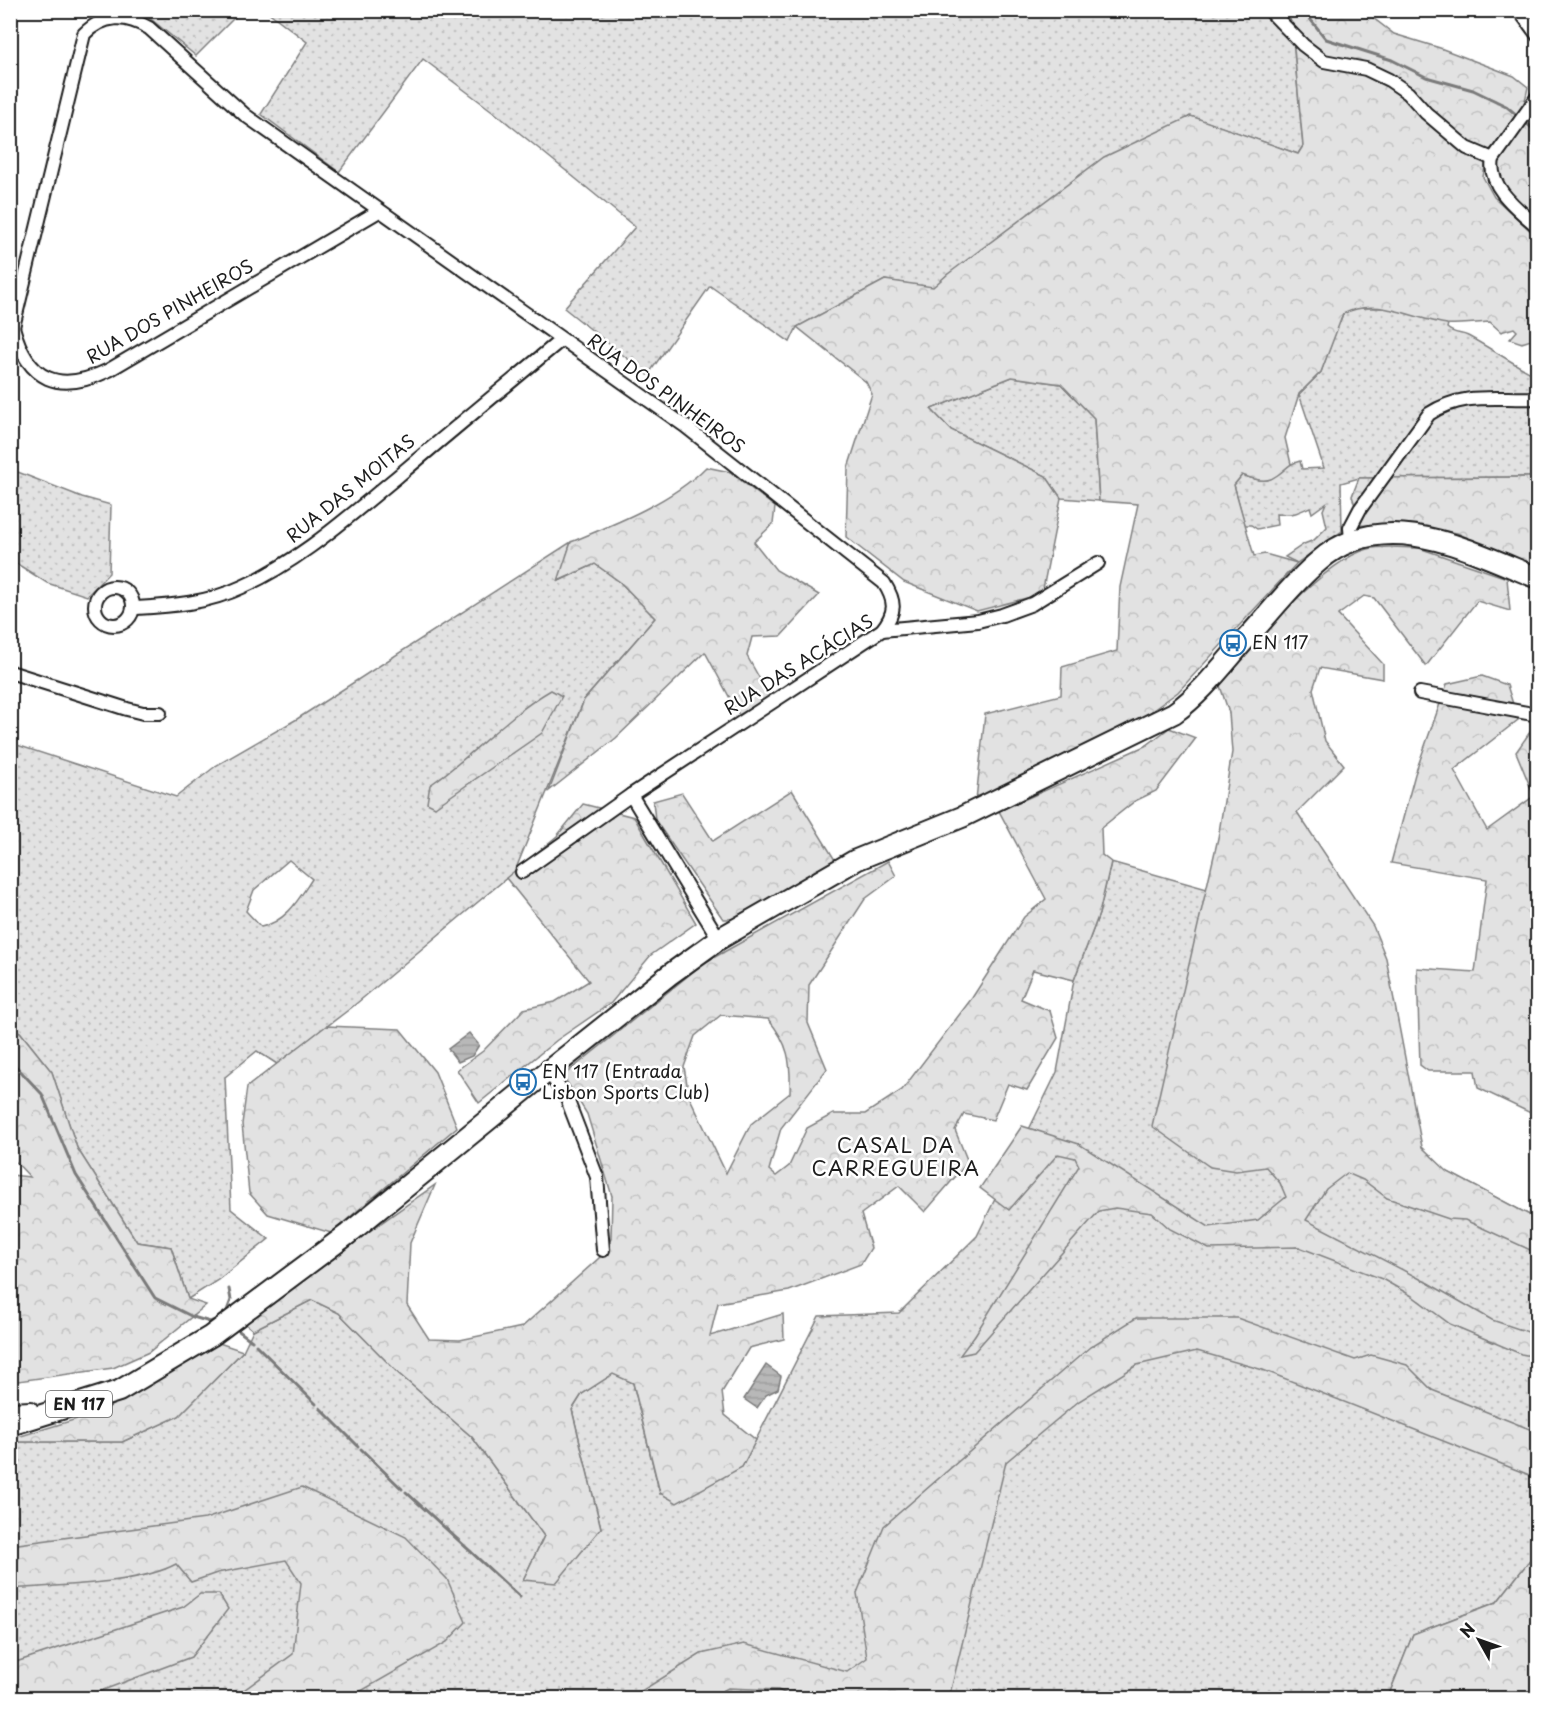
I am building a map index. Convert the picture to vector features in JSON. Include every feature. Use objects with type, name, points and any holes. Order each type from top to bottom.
[{"type":"main road","name":"EN 117","points":[[10,1425],[119,1391],[211,1336],[311,1262],[669,975],[719,939],[856,860],[962,817],[1174,713],[1203,688],[1312,567],[1351,540],[1391,534],[1440,540],[1538,578]]},
{"type":"main road","name":"EN 117","points":[[10,1413],[111,1388],[145,1376]]},
{"type":"street","points":[[1269,10],[1303,45],[1324,61],[1366,69],[1389,80],[1408,93],[1426,113],[1467,148],[1493,159]]},
{"type":"street","points":[[1518,10],[1538,36]]},
{"type":"street","name":"RUA DOS PINHEIROS","points":[[379,211],[87,381],[66,383],[48,378],[32,367],[20,351],[13,327],[84,34],[96,23],[112,17],[134,19],[149,28],[244,115],[685,426],[884,583],[893,597],[895,607],[882,630]]},
{"type":"street","points":[[1538,96],[1493,159],[1491,166],[1497,184],[1538,227]]},
{"type":"street","name":"RUA DAS MOITAS","points":[[135,608],[177,606],[211,598],[241,588],[288,563],[364,504],[561,340]]},
{"type":"street","points":[[1351,540],[1350,528],[1360,509],[1429,414],[1443,405],[1463,398],[1538,399]]},
{"type":"street","name":"RUA DAS ACÁCIAS","points":[[522,872],[631,795],[882,630],[978,621],[1002,615],[1032,604],[1098,563]]},
{"type":"street","points":[[10,672],[127,709],[143,713],[160,713]]},
{"type":"street","points":[[1420,693],[1538,715]]},
{"type":"street","points":[[631,795],[719,939]]},
{"type":"street","points":[[548,1071],[567,1099],[597,1177],[603,1250]]},
{"type":"street","points":[[10,1409],[31,1408]]},
{"type":"green space","points":[[1288,10],[1292,27],[1303,146],[1298,154],[1190,116],[948,274],[933,288],[885,280],[797,327],[790,342],[710,286],[648,375],[564,308],[635,227],[495,113],[423,59],[339,172],[261,114],[307,42],[267,11]]},
{"type":"green space","points":[[141,11],[241,11],[196,56]]},
{"type":"green space","points":[[1288,11],[1364,11],[1394,34],[1440,48],[1514,76],[1528,87],[1515,123],[1503,139],[1488,151],[1483,177],[1494,197],[1537,237],[1537,338],[1522,343],[1510,339],[1517,331],[1514,328],[1501,332],[1490,322],[1447,324],[1382,308],[1356,309],[1343,314],[1321,372],[1299,394],[1285,438],[1291,464],[1269,480],[1258,480],[1242,475],[1234,485],[1254,556],[1265,554],[1297,563],[1178,692],[1128,728],[976,800],[985,714],[1061,695],[1062,667],[1117,651],[1120,587],[1138,504],[1099,501],[1094,418],[1061,384],[1012,377],[931,409],[951,430],[1046,476],[1061,498],[1042,594],[977,611],[904,582],[846,537],[848,468],[872,394],[866,382],[797,327],[885,280],[933,287],[1104,157],[1191,116],[1298,154],[1303,146],[1292,27]]},
{"type":"green space","points":[[1537,104],[1537,216],[1523,207],[1499,180],[1499,160]]},
{"type":"green space","points":[[1355,308],[1389,308],[1448,324],[1447,328],[1455,333],[1468,336],[1537,376],[1537,477],[1359,478],[1341,483],[1342,531],[1297,563],[1285,557],[1314,540],[1327,527],[1323,510],[1326,503],[1312,513],[1310,507],[1294,514],[1276,514],[1277,525],[1257,529],[1251,525],[1245,525],[1234,485],[1242,475],[1255,479],[1270,479],[1300,461],[1302,469],[1324,468],[1299,394],[1321,372],[1342,314]]},
{"type":"green space","points":[[1012,377],[1061,384],[1094,418],[1099,501],[1061,498],[1046,476],[951,430],[931,409]]},
{"type":"green space","points":[[706,467],[730,472],[775,507],[773,524],[754,542],[776,570],[819,595],[781,636],[752,637],[747,656],[770,697],[739,715],[705,652],[616,738],[549,791],[584,700],[655,618],[620,582],[595,564],[558,581],[571,542],[660,501],[677,491]]},
{"type":"green space","points":[[10,469],[82,497],[111,505],[109,573],[87,596],[47,583],[11,560]]},
{"type":"green space","points":[[1537,477],[1537,569],[1457,533],[1414,526],[1361,525],[1352,496],[1359,478]]},
{"type":"green space","points":[[571,542],[559,581],[595,564],[620,582],[655,618],[584,700],[515,871],[351,1008],[277,1064],[257,1051],[225,1077],[231,1209],[269,1239],[218,1280],[188,1299],[171,1247],[137,1242],[77,1148],[52,1072],[20,1032],[11,1029],[11,743],[176,797],[217,765],[297,719]],"holes":[[[289,860],[312,879],[291,909],[270,924],[261,927],[246,911],[254,890]]]},
{"type":"green space","points":[[1374,548],[1419,548],[1507,578],[1510,611],[1477,601],[1426,666],[1374,598],[1364,596],[1338,615],[1383,664],[1383,679],[1320,668],[1313,689],[1325,741],[1344,765],[1297,812],[1373,926],[1386,958],[1422,1147],[1448,1172],[1537,1219],[1537,1253],[1465,1220],[1449,1219],[1387,1198],[1363,1180],[1347,1173],[1326,1189],[1306,1220],[1428,1283],[1492,1320],[1537,1335],[1537,1357],[1521,1354],[1450,1324],[1412,1296],[1382,1279],[1299,1247],[1209,1249],[1170,1229],[1152,1213],[1115,1208],[1099,1211],[974,1352],[960,1355],[975,1335],[1079,1166],[1075,1158],[1058,1154],[1009,1210],[980,1188],[1022,1126],[1079,1144],[1209,1227],[1258,1220],[1286,1197],[1280,1183],[1266,1167],[1236,1171],[1210,1167],[1152,1126],[1218,838],[1232,752],[1229,713],[1219,683],[1289,607],[1310,587],[1350,556]]},
{"type":"green space","points":[[1482,676],[1507,685],[1518,720],[1454,770],[1487,830],[1534,796],[1516,752],[1537,722],[1537,1116],[1478,1088],[1475,1071],[1428,1071],[1420,1065],[1417,968],[1475,972],[1487,879],[1391,863],[1415,774],[1447,684]]},
{"type":"green space","points":[[551,690],[562,696],[542,733],[435,807],[427,803],[430,785],[461,762],[519,712]]},
{"type":"green space","points":[[1169,728],[1196,738],[1156,791],[1135,801],[1101,828],[1102,855],[1111,862],[1099,914],[1074,980],[1033,970],[1021,999],[1050,1011],[1058,1038],[1027,1090],[1008,1084],[993,1120],[964,1114],[955,1130],[968,1162],[925,1212],[899,1186],[861,1214],[871,1248],[861,1264],[789,1291],[718,1303],[710,1336],[783,1314],[784,1339],[749,1348],[722,1392],[725,1415],[756,1440],[742,1467],[677,1503],[660,1493],[633,1383],[613,1374],[582,1394],[572,1410],[601,1528],[556,1583],[523,1580],[544,1536],[472,1437],[399,1374],[339,1313],[312,1300],[253,1330],[242,1321],[435,1185],[410,1243],[407,1305],[429,1339],[460,1340],[522,1327],[599,1258],[611,1239],[612,1196],[587,1114],[563,1076],[704,963],[888,861],[896,876],[865,899],[809,985],[808,1023],[827,1069],[781,1128],[769,1170],[776,1176],[789,1166],[807,1128],[833,1114],[865,1114],[902,1090],[972,998],[1024,917],[1046,899],[999,811],[1147,745]],"holes":[[[721,1015],[768,1019],[787,1053],[790,1093],[751,1124],[726,1173],[689,1096],[684,1067],[695,1036]]]},
{"type":"green space","points":[[792,790],[835,860],[737,919],[723,919],[655,820],[653,801],[682,793],[713,841]]},
{"type":"green space","points":[[583,804],[634,817],[696,923],[651,955],[611,1003],[557,1040],[479,1103],[457,1070],[483,1051],[524,1009],[555,1002],[589,981],[506,878],[557,836]]},
{"type":"green space","points":[[1111,862],[1207,889],[1153,1126],[1448,1172],[1537,1219],[1537,1551],[1497,1602],[1413,1634],[1390,1692],[1392,1698],[11,1698],[11,1442],[122,1442],[179,1416],[243,1351],[253,1330],[312,1300],[339,1313],[399,1374],[472,1437],[544,1536],[523,1580],[601,1528],[572,1410],[582,1394],[613,1373],[633,1383],[660,1494],[742,1467],[819,1316],[899,1313],[977,1236],[1057,1072],[1074,980],[1099,914]]},
{"type":"green space","points":[[326,1026],[400,1029],[435,1072],[457,1127],[331,1233],[268,1214],[249,1193],[242,1124],[247,1087]]},
{"type":"green space","points":[[11,1029],[20,1032],[52,1072],[77,1148],[137,1242],[171,1247],[188,1299],[206,1305],[149,1352],[113,1368],[11,1382],[11,1175],[30,1177],[11,1157]]},
{"type":"green space","points":[[1136,1318],[1237,1318],[1355,1360],[1371,1355],[1407,1365],[1432,1390],[1537,1432],[1537,1478],[1263,1370],[1197,1351],[1137,1365],[1079,1401],[1006,1462],[949,1698],[795,1698],[778,1690],[728,1688],[709,1698],[630,1698],[701,1654],[744,1644],[847,1672],[867,1658],[857,1593],[884,1526],[1090,1347]]},
{"type":"green space","points":[[213,1341],[243,1351],[179,1416],[122,1442],[11,1442],[11,1439],[103,1411]]},
{"type":"green space","points":[[302,1487],[406,1537],[447,1579],[466,1622],[447,1642],[349,1698],[233,1698],[293,1654],[301,1583],[286,1560],[217,1573],[191,1582],[176,1564],[160,1571],[119,1580],[11,1589],[11,1545],[205,1519]]},
{"type":"green space","points":[[1537,1551],[1537,1698],[1392,1698],[1390,1692],[1413,1634],[1497,1602]]},
{"type":"green space","points":[[200,1594],[219,1594],[228,1609],[191,1657],[82,1698],[11,1698],[11,1667],[16,1662],[183,1607]]},
{"type":"shaded area","points":[[469,1033],[479,1045],[472,1056],[458,1062],[448,1049]]},
{"type":"shaded area","points":[[766,1365],[781,1376],[778,1389],[766,1395],[757,1408],[744,1399]]},
{"type":"waterway","points":[[1303,10],[1326,39],[1392,60],[1426,77],[1473,90],[1506,106],[1519,117]]},
{"type":"waterway","points":[[1525,122],[1538,133]]},
{"type":"waterway","points":[[10,1060],[42,1094],[76,1175],[155,1298],[193,1317],[210,1322],[225,1316],[231,1300],[229,1289]]},
{"type":"waterway","points":[[235,1328],[252,1341]]},
{"type":"waterway","points":[[256,1345],[316,1404]]},
{"type":"waterway","points":[[320,1408],[358,1446]]},
{"type":"waterway","points":[[361,1449],[402,1489]]},
{"type":"waterway","points":[[406,1492],[520,1597]]},
{"type":"place","name":"EN 117","points":[[1233,643]]},
{"type":"place","name":"EN 117 (Entrada Lisbon Sports Club)","points":[[523,1082]]},
{"type":"district","name":"CASAL DA CARREGUEIRA","points":[[896,1158]]}]
